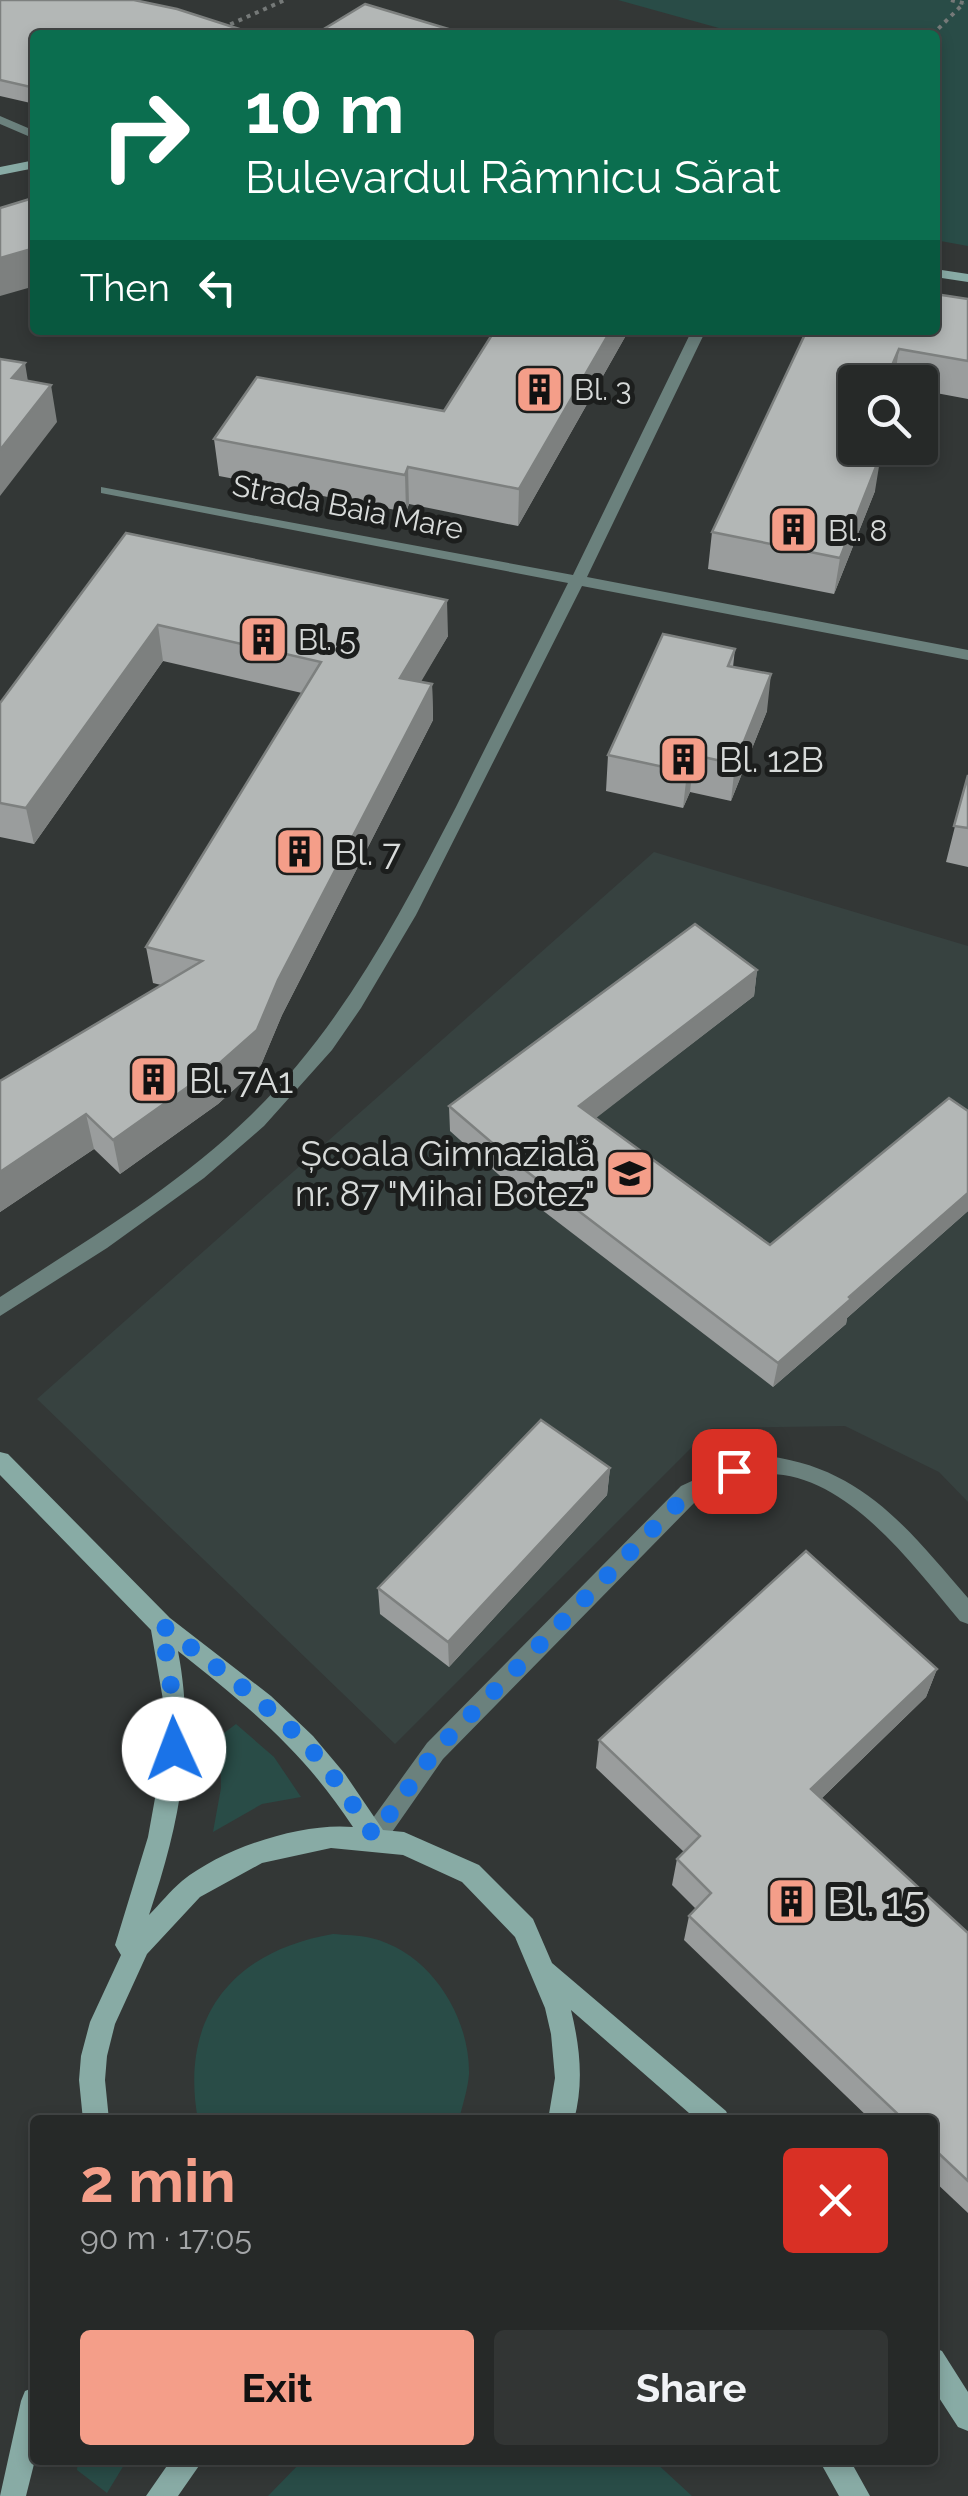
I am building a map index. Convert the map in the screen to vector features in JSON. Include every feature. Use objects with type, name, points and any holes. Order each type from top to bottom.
[{"type":"street","points":[[0,120],[30,133]]},
{"type":"street","points":[[0,172],[30,165]]},
{"type":"street","points":[[940,274],[968,278]]},
{"type":"street","points":[[0,1308],[174,1188],[258,1120],[322,1049],[365,988],[414,904],[580,579],[697,335]]},
{"type":"street","name":"Strada Baia Mare","points":[[106,490],[968,655]]},
{"type":"street","points":[[0,1462],[162,1625],[263,1704],[306,1744],[338,1782],[374,1836]]},
{"type":"street","points":[[374,1836],[448,1738],[689,1492],[734,1471],[772,1466],[818,1474],[848,1492],[877,1512],[968,1614]]},
{"type":"street","points":[[96,2115],[92,2065],[161,1840],[173,1776],[176,1721],[162,1625]]},
{"type":"street","points":[[112,1990],[146,1931],[194,1885],[265,1848],[312,1836],[374,1836],[438,1854],[491,1891],[525,1929],[550,1976],[566,2042],[562,2115]]},
{"type":"street","points":[[550,1976],[711,2115]]},
{"type":"street","points":[[938,2370],[968,2417]]},
{"type":"street","points":[[12,2496],[30,2422]]},
{"type":"street","points":[[160,2496],[185,2465]]},
{"type":"street","points":[[836,2465],[856,2496]]},
{"type":"path","points":[[222,28],[285,0]]},
{"type":"path","points":[[952,0],[966,4]]},
{"type":"path","points":[[937,30],[966,4]]},
{"type":"shaded area","name":"Școala Gimnazială nr. 87 \"Mihai Botez\"","points":[[654,852],[968,946],[968,1502],[939,1472],[845,1426],[711,1428],[395,1744],[37,1399]]},
{"type":"green space","points":[[618,0],[968,0],[968,246],[940,241],[940,30],[726,30]]},
{"type":"green space","points":[[236,1724],[274,1757],[301,1797],[262,1804],[213,1832],[221,1788],[220,1736]]},
{"type":"green space","points":[[333,1934],[366,1937],[392,1945],[428,1972],[454,2009],[467,2052],[469,2074],[460,2115],[197,2115],[194,2083],[197,2050],[206,2020],[241,1973],[298,1943]]},
{"type":"green space","points":[[78,2465],[124,2465],[107,2493],[77,2470]]},
{"type":"green space","points":[[298,2465],[658,2465],[692,2496],[268,2496]]},
{"type":"building","points":[[0,0],[134,0],[242,30],[30,30],[30,87],[0,80]]},
{"type":"building","points":[[365,4],[452,30],[322,30]]},
{"type":"building","points":[[30,199],[30,249],[0,258],[0,208]]},
{"type":"building","points":[[940,295],[968,299],[968,361],[899,349],[892,365],[838,365],[838,465],[877,465],[840,558],[712,532],[805,335],[940,335]]},
{"type":"building","points":[[492,335],[608,335],[519,489],[408,467],[405,475],[214,439],[257,377],[444,411]]},
{"type":"building","points":[[0,359],[25,363],[12,378],[51,385],[0,450]]},
{"type":"building","points":[[126,533],[447,600],[400,678],[432,684],[278,980],[257,1030],[213,1069],[113,1140],[86,1114],[0,1172],[0,1081],[202,961],[146,947],[321,662],[158,625],[26,808],[0,803],[0,703]]},
{"type":"building","name":"Bl. 12B","points":[[663,634],[735,649],[728,666],[771,674],[735,764],[694,755],[687,772],[608,755]]},
{"type":"building","points":[[968,775],[968,828],[954,826]]},
{"type":"building","points":[[695,924],[757,970],[579,1106],[770,1245],[949,1098],[968,1111],[968,1193],[778,1363],[517,1164],[449,1106]]},
{"type":"building","points":[[541,1420],[610,1468],[448,1642],[378,1588]]},
{"type":"building","name":"Bl. 15","points":[[806,1551],[937,1669],[811,1789],[968,1933],[968,2181],[938,2153],[938,2115],[899,2115],[689,1916],[711,1893],[677,1859],[700,1836],[599,1740]]},
{"type":"place","name":"Bl. 3","points":[[539,389]]},
{"type":"place","name":"Bl. 8","points":[[793,530]]},
{"type":"place","name":"Bl. 5","points":[[263,639]]},
{"type":"place","name":"Bl. 12B","points":[[684,759]]},
{"type":"place","name":"Bl. 7","points":[[299,852]]},
{"type":"place","name":"Bl. 7A1","points":[[154,1080]]},
{"type":"place","name":"Școala Gimnazială nr. 87 \"Mihai Botez\"","points":[[630,1173]]},
{"type":"place","name":"Bl. 15","points":[[792,1901]]},
{"type":"route","points":[[174,1749],[176,1721],[162,1625],[263,1704],[306,1744],[338,1782],[374,1836],[435,1751],[689,1492],[734,1471]]}]
